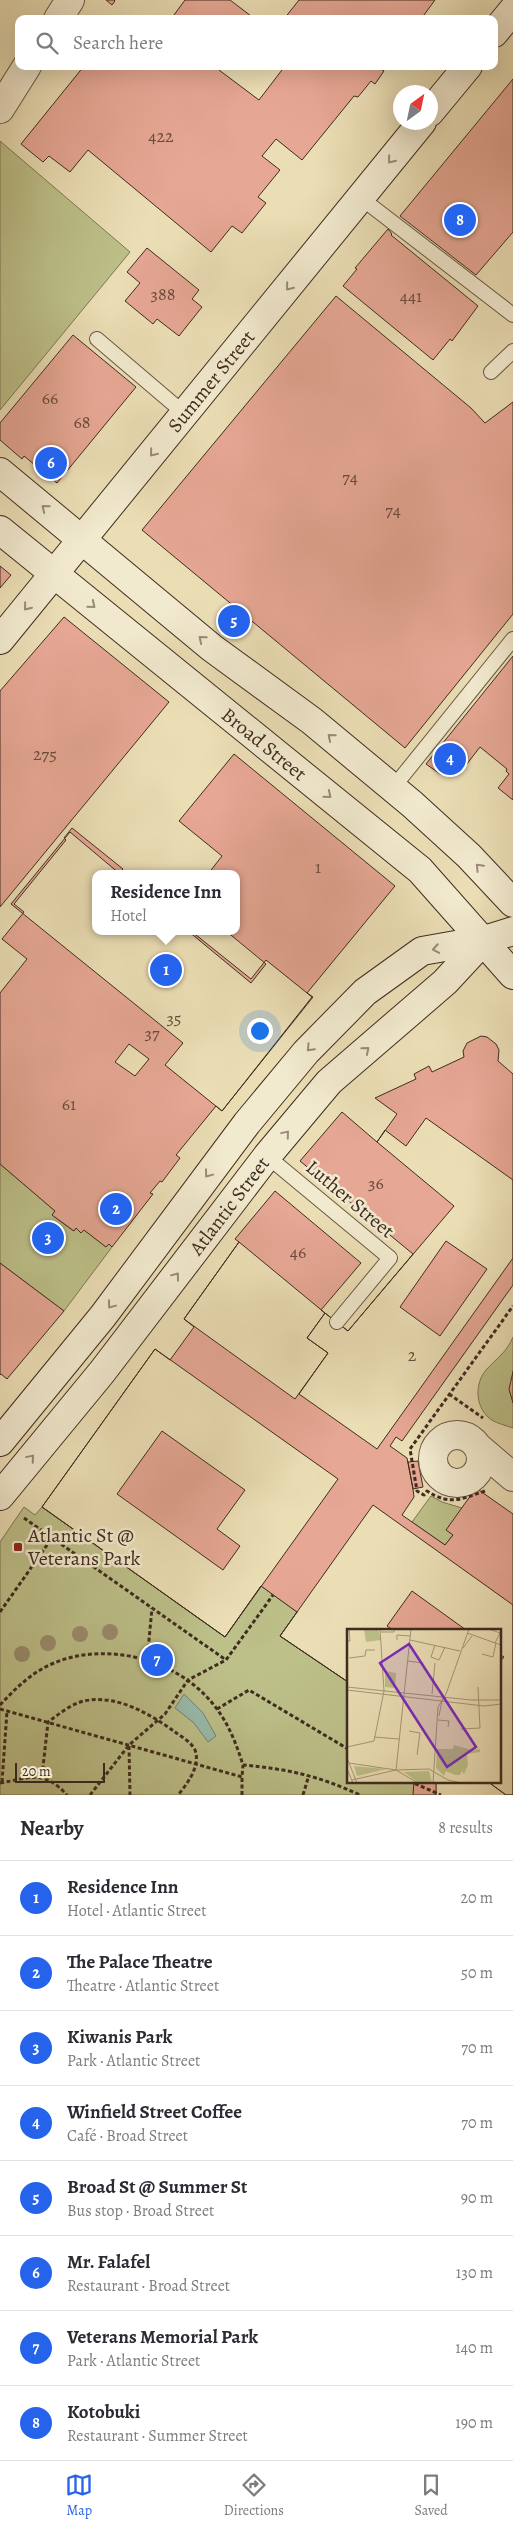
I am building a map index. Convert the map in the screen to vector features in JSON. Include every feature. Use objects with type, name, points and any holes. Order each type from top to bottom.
[{"type":"main road","points":[[61,15],[70,0]]},
{"type":"main road","points":[[498,29],[513,10]]},
{"type":"main road","points":[[0,109],[24,70]]},
{"type":"main road","points":[[438,102],[465,70]]},
{"type":"main road","name":"Summer Street","points":[[0,640],[416,130]]},
{"type":"main road","points":[[0,472],[212,648],[312,721],[412,804],[469,856],[513,902]]},
{"type":"main road","name":"Broad Street","points":[[0,530],[420,870],[513,975]]},
{"type":"main road","name":"Atlantic Street","points":[[0,1442],[103,1316],[247,1123],[306,1052],[366,992],[422,951],[484,940],[513,931]]},
{"type":"main road","name":"Atlantic Street","points":[[0,1496],[102,1372],[267,1156],[329,1082],[445,982],[484,940]]},
{"type":"main road","points":[[479,1448],[513,1477]]},
{"type":"lane","points":[[361,198],[513,314]]},
{"type":"lane","points":[[97,339],[185,414]]},
{"type":"lane","points":[[491,372],[513,351]]},
{"type":"lane","points":[[392,789],[513,640]]},
{"type":"lane","name":"Luther Street","points":[[267,1156],[390,1258],[337,1322]]},
{"type":"path","points":[[489,1490],[459,1500],[438,1498],[427,1490],[424,1495],[417,1491],[410,1449],[513,1306]]},
{"type":"path","points":[[449,1394],[489,1422]]},
{"type":"path","points":[[24,1518],[226,1660]]},
{"type":"path","points":[[0,1612],[52,1538]]},
{"type":"path","points":[[90,1795],[129,1745],[165,1714],[188,1680],[226,1660],[273,1595]]},
{"type":"path","points":[[147,1661],[152,1608]]},
{"type":"path","points":[[242,1777],[7,1711],[0,1707],[19,1686],[37,1672],[70,1657],[92,1654],[115,1654],[158,1664],[188,1680],[217,1709],[236,1742],[243,1765],[242,1795]]},
{"type":"path","points":[[217,1709],[249,1690],[347,1748]]},
{"type":"path","points":[[42,1776],[48,1722],[70,1707],[84,1701],[104,1700],[131,1706],[158,1720],[188,1742],[195,1751],[196,1764],[187,1784],[178,1795]]},
{"type":"path","points":[[7,1711],[2,1749],[1,1782],[42,1776],[56,1783],[67,1795]]},
{"type":"path","points":[[129,1745],[130,1795]]},
{"type":"path","points":[[243,1765],[287,1769],[330,1781],[360,1795]]},
{"type":"path","points":[[303,1795],[310,1775]]},
{"type":"path","points":[[411,1782],[441,1795]]},
{"type":"green space","points":[[0,141],[130,252],[0,410]]},
{"type":"green space","points":[[0,1164],[55,1211],[52,1215],[73,1231],[76,1228],[81,1233],[84,1230],[106,1247],[109,1244],[112,1247],[64,1311],[0,1263]]},
{"type":"green space","points":[[513,1337],[513,1371],[510,1392],[513,1402],[513,1428],[488,1417],[479,1400],[478,1387],[482,1375],[504,1351]]},
{"type":"green space","points":[[431,1496],[442,1502],[462,1508],[453,1535],[445,1545],[412,1522]]},
{"type":"green space","points":[[24,1507],[35,1515],[42,1507],[225,1637],[261,1586],[297,1612],[280,1636],[347,1681],[347,1782],[436,1782],[436,1795],[0,1795],[0,1542]]},
{"type":"shaded area","points":[[184,1694],[203,1713],[216,1736],[208,1742],[194,1723],[175,1708]]},
{"type":"building","points":[[106,0],[114,0],[115,1],[112,5]]},
{"type":"building","points":[[185,0],[230,0],[250,15],[174,15]]},
{"type":"building","points":[[299,0],[435,0],[424,15],[287,15]]},
{"type":"building","points":[[81,70],[219,70],[259,100],[282,70],[384,71],[375,84],[371,81],[358,97],[354,96],[302,160],[276,139],[262,156],[280,170],[258,197],[266,203],[242,233],[232,226],[211,252],[88,150],[70,172],[49,156],[43,162],[21,144]]},
{"type":"building","points":[[513,79],[513,232],[476,275],[400,216]]},
{"type":"building","points":[[388,229],[391,235],[478,306],[452,341],[450,339],[433,360],[343,286],[357,269],[355,268]]},
{"type":"building","points":[[147,248],[199,290],[192,299],[202,307],[179,336],[157,319],[153,324],[125,301],[140,283],[127,272]]},
{"type":"building","points":[[336,296],[471,408],[485,423],[513,402],[513,614],[405,748],[142,530]]},
{"type":"building","points":[[73,335],[136,387],[57,483],[24,456],[22,459],[0,440],[0,423]]},
{"type":"building","points":[[0,566],[11,575],[0,588]]},
{"type":"building","points":[[64,617],[169,702],[0,907],[0,691]]},
{"type":"building","points":[[513,656],[513,800],[498,788],[509,774],[506,771],[507,769],[480,747],[463,769],[454,774],[440,774],[426,764]]},
{"type":"building","points":[[234,754],[395,886],[307,993],[313,997],[222,1111],[216,1106],[176,1155],[180,1158],[162,1182],[160,1181],[150,1193],[153,1194],[112,1247],[109,1244],[106,1247],[84,1230],[81,1233],[76,1228],[74,1231],[52,1215],[55,1211],[0,1164],[0,993],[27,959],[2,939],[24,912],[14,904],[66,840],[64,838],[72,828],[123,869],[92,870],[92,935],[193,935],[251,983],[266,964],[231,935],[240,935],[240,870],[211,870],[222,856],[179,821]],"holes":[[[129,1044],[149,1059],[135,1076],[115,1062]]]},
{"type":"building","points":[[70,832],[115,870],[92,870],[92,935],[196,935],[251,979],[266,960],[312,997],[222,1111],[165,1065],[183,1043],[11,904]]},
{"type":"building","points":[[481,1036],[487,1037],[496,1044],[499,1050],[498,1061],[513,1074],[513,1285],[402,1441],[396,1437],[390,1446],[407,1458],[413,1489],[414,1497],[402,1515],[445,1545],[453,1535],[446,1530],[476,1488],[513,1514],[513,1795],[506,1795],[488,1782],[500,1782],[500,1629],[347,1629],[347,1681],[280,1636],[297,1612],[261,1586],[225,1637],[42,1507],[155,1349],[170,1360],[194,1327],[184,1319],[239,1242],[235,1239],[275,1191],[361,1263],[321,1310],[348,1331],[413,1254],[300,1161],[342,1112],[377,1142],[397,1114],[375,1098],[416,1079],[414,1074],[429,1066],[432,1072],[464,1057],[463,1051],[467,1043]]},
{"type":"building","points":[[426,1118],[513,1180],[513,1258],[377,1449],[299,1394],[328,1353],[307,1338],[325,1313],[348,1331],[454,1206],[377,1142],[385,1130],[406,1146]],"holes":[[[446,1241],[487,1269],[440,1336],[400,1307]]]},
{"type":"building","points":[[239,1242],[325,1313],[307,1338],[328,1353],[295,1399],[184,1319]]},
{"type":"building","points":[[0,1263],[64,1311],[7,1379],[0,1375]]},
{"type":"building","points":[[155,1349],[338,1479],[225,1637],[42,1507]],"holes":[[[162,1431],[245,1490],[217,1529],[240,1546],[223,1570],[117,1494]]]},
{"type":"building","points":[[513,1372],[513,1403],[509,1389]]},
{"type":"building","points":[[418,1461],[423,1487],[413,1489],[408,1462]]},
{"type":"building","points":[[373,1505],[513,1605],[513,1795],[506,1795],[488,1782],[500,1782],[500,1662],[504,1657],[500,1655],[500,1629],[465,1629],[412,1591],[387,1626],[392,1629],[347,1629],[347,1681],[280,1636]]},
{"type":"building","points":[[414,1782],[436,1782],[436,1795],[413,1795]]},
{"type":"place","name":"Kotobuki","points":[[460,220]]},
{"type":"place","name":"Mr. Falafel","points":[[51,463]]},
{"type":"place","name":"Broad St @ Summer St","points":[[234,621]]},
{"type":"place","name":"Winfield Street Coffee","points":[[450,759]]},
{"type":"place","name":"Residence Inn","points":[[166,970]]},
{"type":"place","name":"The Palace Theatre","points":[[116,1209]]},
{"type":"place","name":"Kiwanis Park","points":[[48,1238]]},
{"type":"place","name":"Atlantic St @ Veterans Park","points":[[18,1547]]},
{"type":"place","name":"Veterans Memorial Park","points":[[157,1660]]}]
